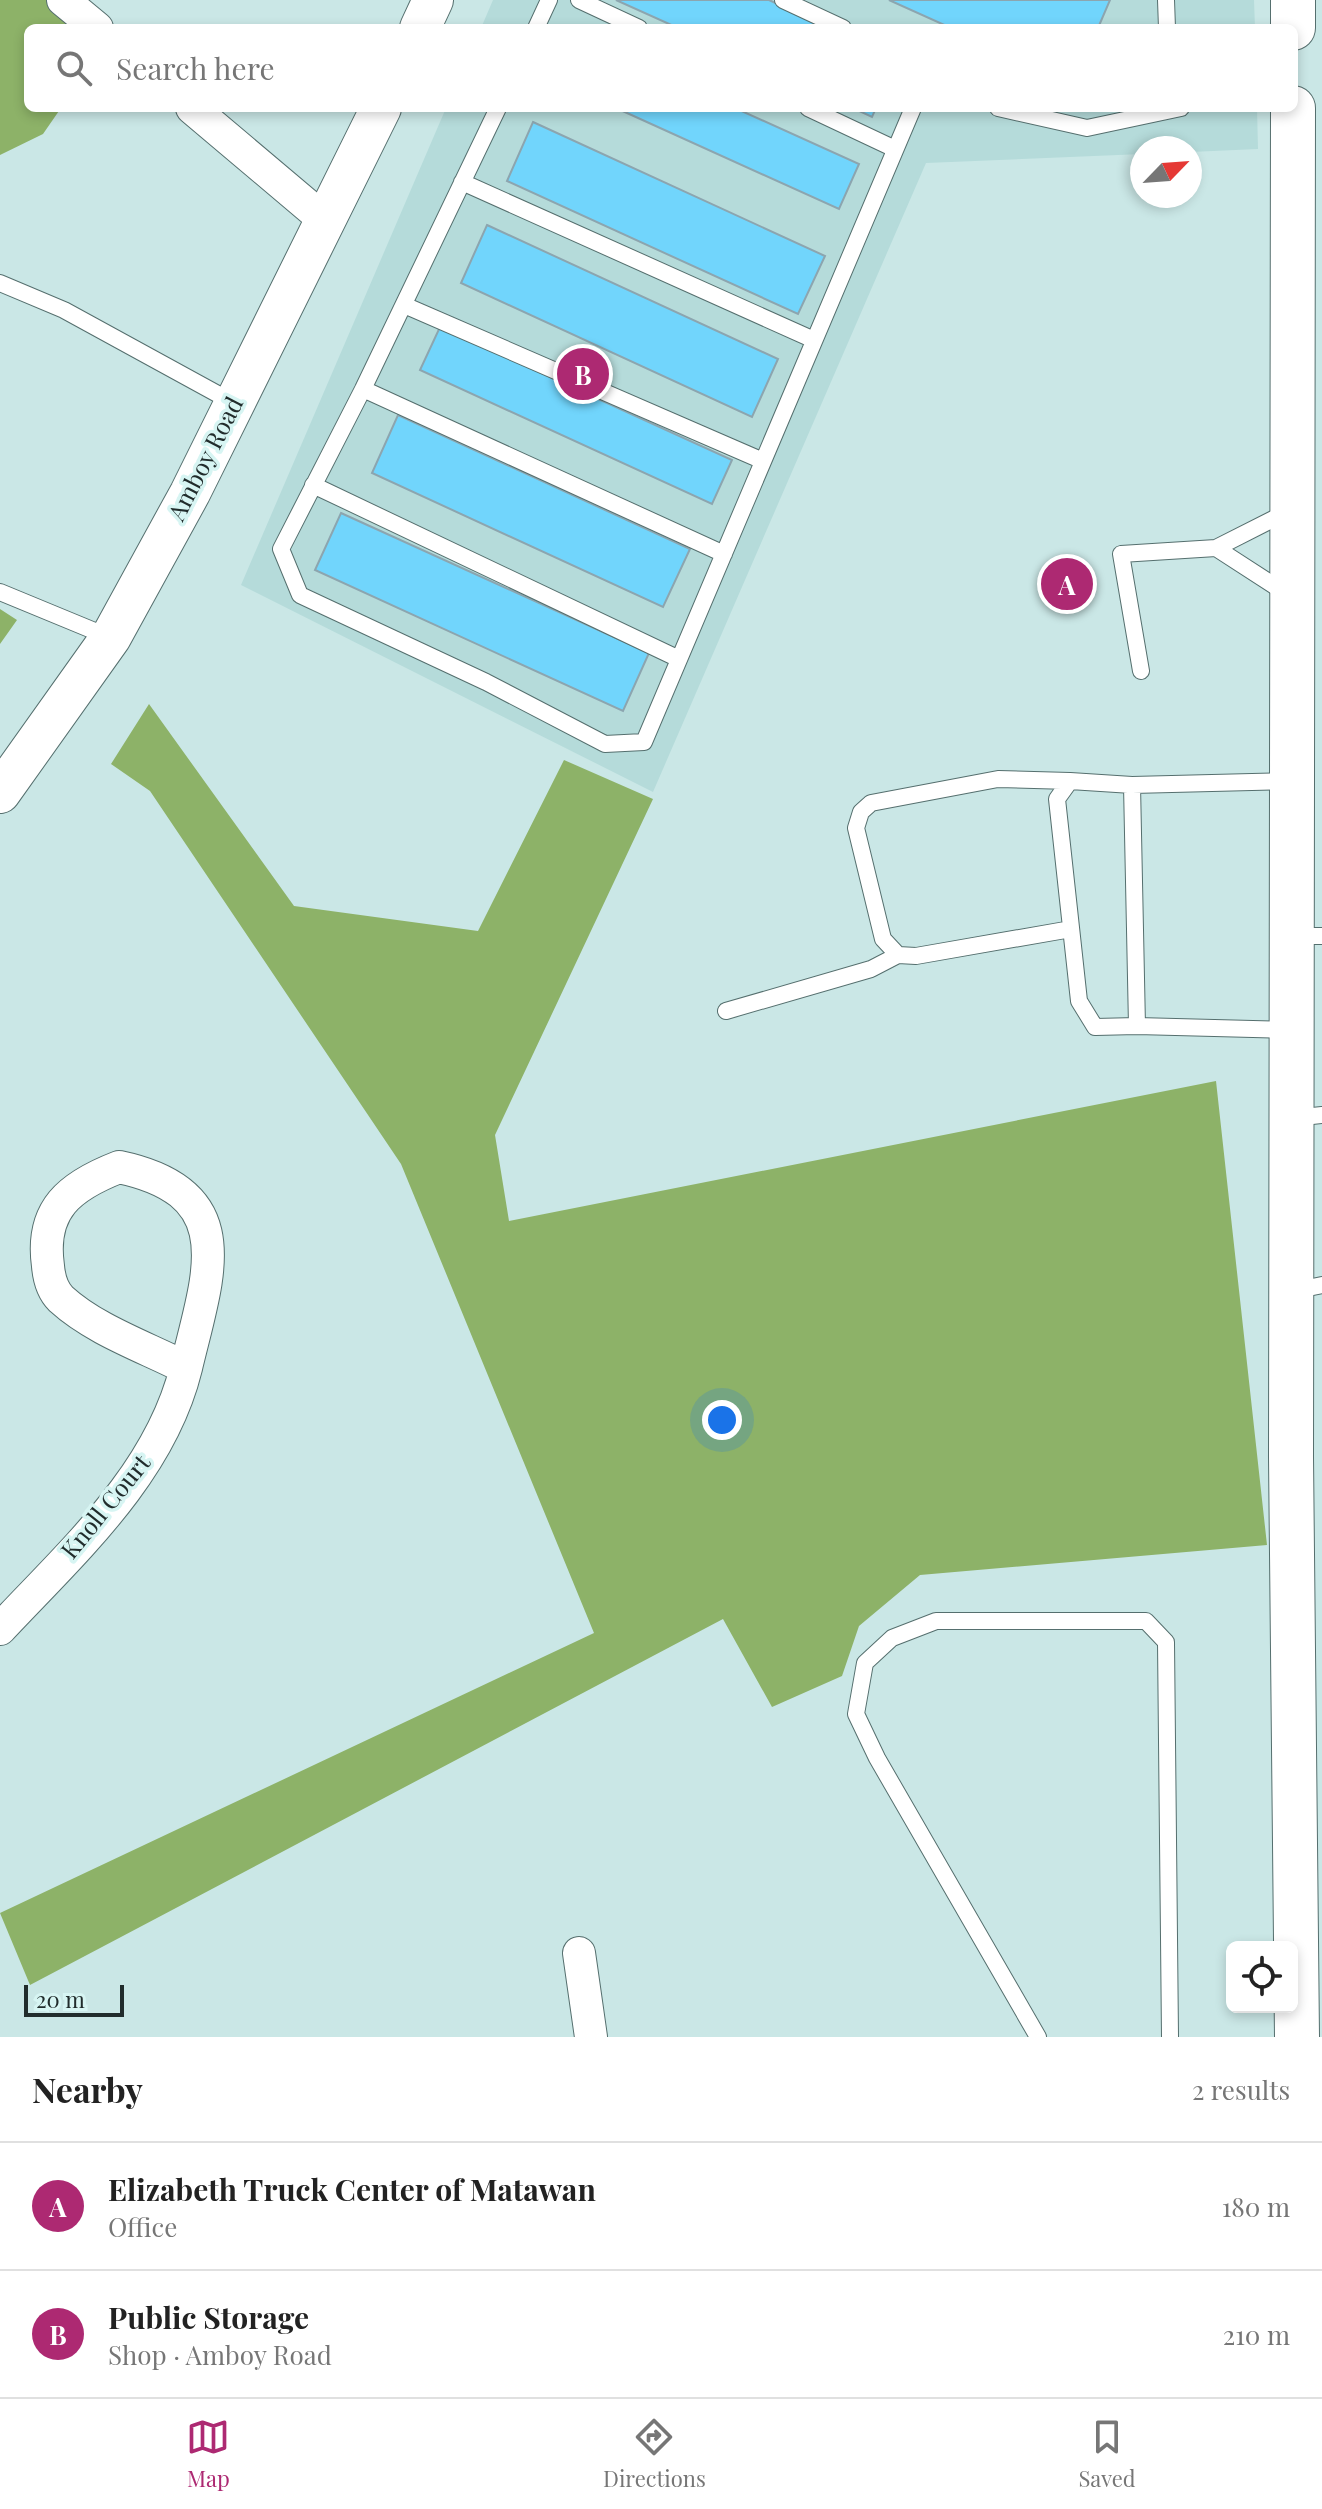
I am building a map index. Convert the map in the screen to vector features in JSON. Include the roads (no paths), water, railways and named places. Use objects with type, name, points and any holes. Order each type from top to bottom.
[{"type":"main road","points":[[1293,0],[1293,24]]},
{"type":"main road","points":[[1293,112],[1292,597],[1300,695],[1292,781],[1307,936],[1292,1030],[1307,1117],[1297,2037]]},
{"type":"street","points":[[63,0],[92,24]]},
{"type":"street","points":[[422,24],[433,0]]},
{"type":"street","points":[[197,112],[327,222]]},
{"type":"street","name":"Amboy Road","points":[[0,793],[111,637],[190,493],[379,112]]},
{"type":"street","name":"Knoll Court","points":[[0,1629],[101,1521],[146,1461],[176,1408],[186,1368],[208,1265],[207,1243],[198,1206],[174,1184],[151,1174],[119,1167],[93,1177],[55,1211],[45,1231],[50,1280],[58,1296],[87,1319],[186,1368]]},
{"type":"street","points":[[579,1953],[591,2037]]},
{"type":"lane","points":[[538,24],[549,0]]},
{"type":"lane","points":[[579,0],[630,24]]},
{"type":"lane","points":[[783,0],[834,24]]},
{"type":"lane","points":[[1166,0],[1167,24]]},
{"type":"lane","points":[[496,112],[363,389],[281,549],[300,595],[486,682],[605,744],[644,742],[911,112]]},
{"type":"lane","points":[[816,112],[895,149]]},
{"type":"lane","points":[[1016,112],[1087,128],[1157,112]]},
{"type":"lane","points":[[462,182],[814,340]]},
{"type":"lane","points":[[0,283],[64,310],[234,403]]},
{"type":"lane","points":[[404,305],[763,461]]},
{"type":"lane","points":[[363,389],[724,554]]},
{"type":"lane","points":[[313,485],[679,659]]},
{"type":"lane","points":[[1141,671],[1121,554],[1216,548],[1292,509]]},
{"type":"lane","points":[[1216,548],[1292,597]]},
{"type":"lane","points":[[0,592],[111,637]]},
{"type":"lane","points":[[898,955],[883,939],[856,828],[861,812],[871,803],[998,779],[1132,785],[1292,781]]},
{"type":"lane","points":[[1070,781],[1057,799],[1079,1001],[1095,1027],[1292,1030]]},
{"type":"lane","points":[[1132,785],[1137,1026]]},
{"type":"lane","points":[[726,1011],[871,969],[898,955],[916,956],[1071,929]]},
{"type":"lane","points":[[1038,2037],[877,1758],[856,1714],[865,1663],[892,1638],[936,1621],[1146,1621],[1166,1642],[1170,2037]]},
{"type":"place","name":"Public Storage","points":[[583,374]]},
{"type":"place","name":"Elizabeth Truck Center of Matawan","points":[[1067,584]]}]
